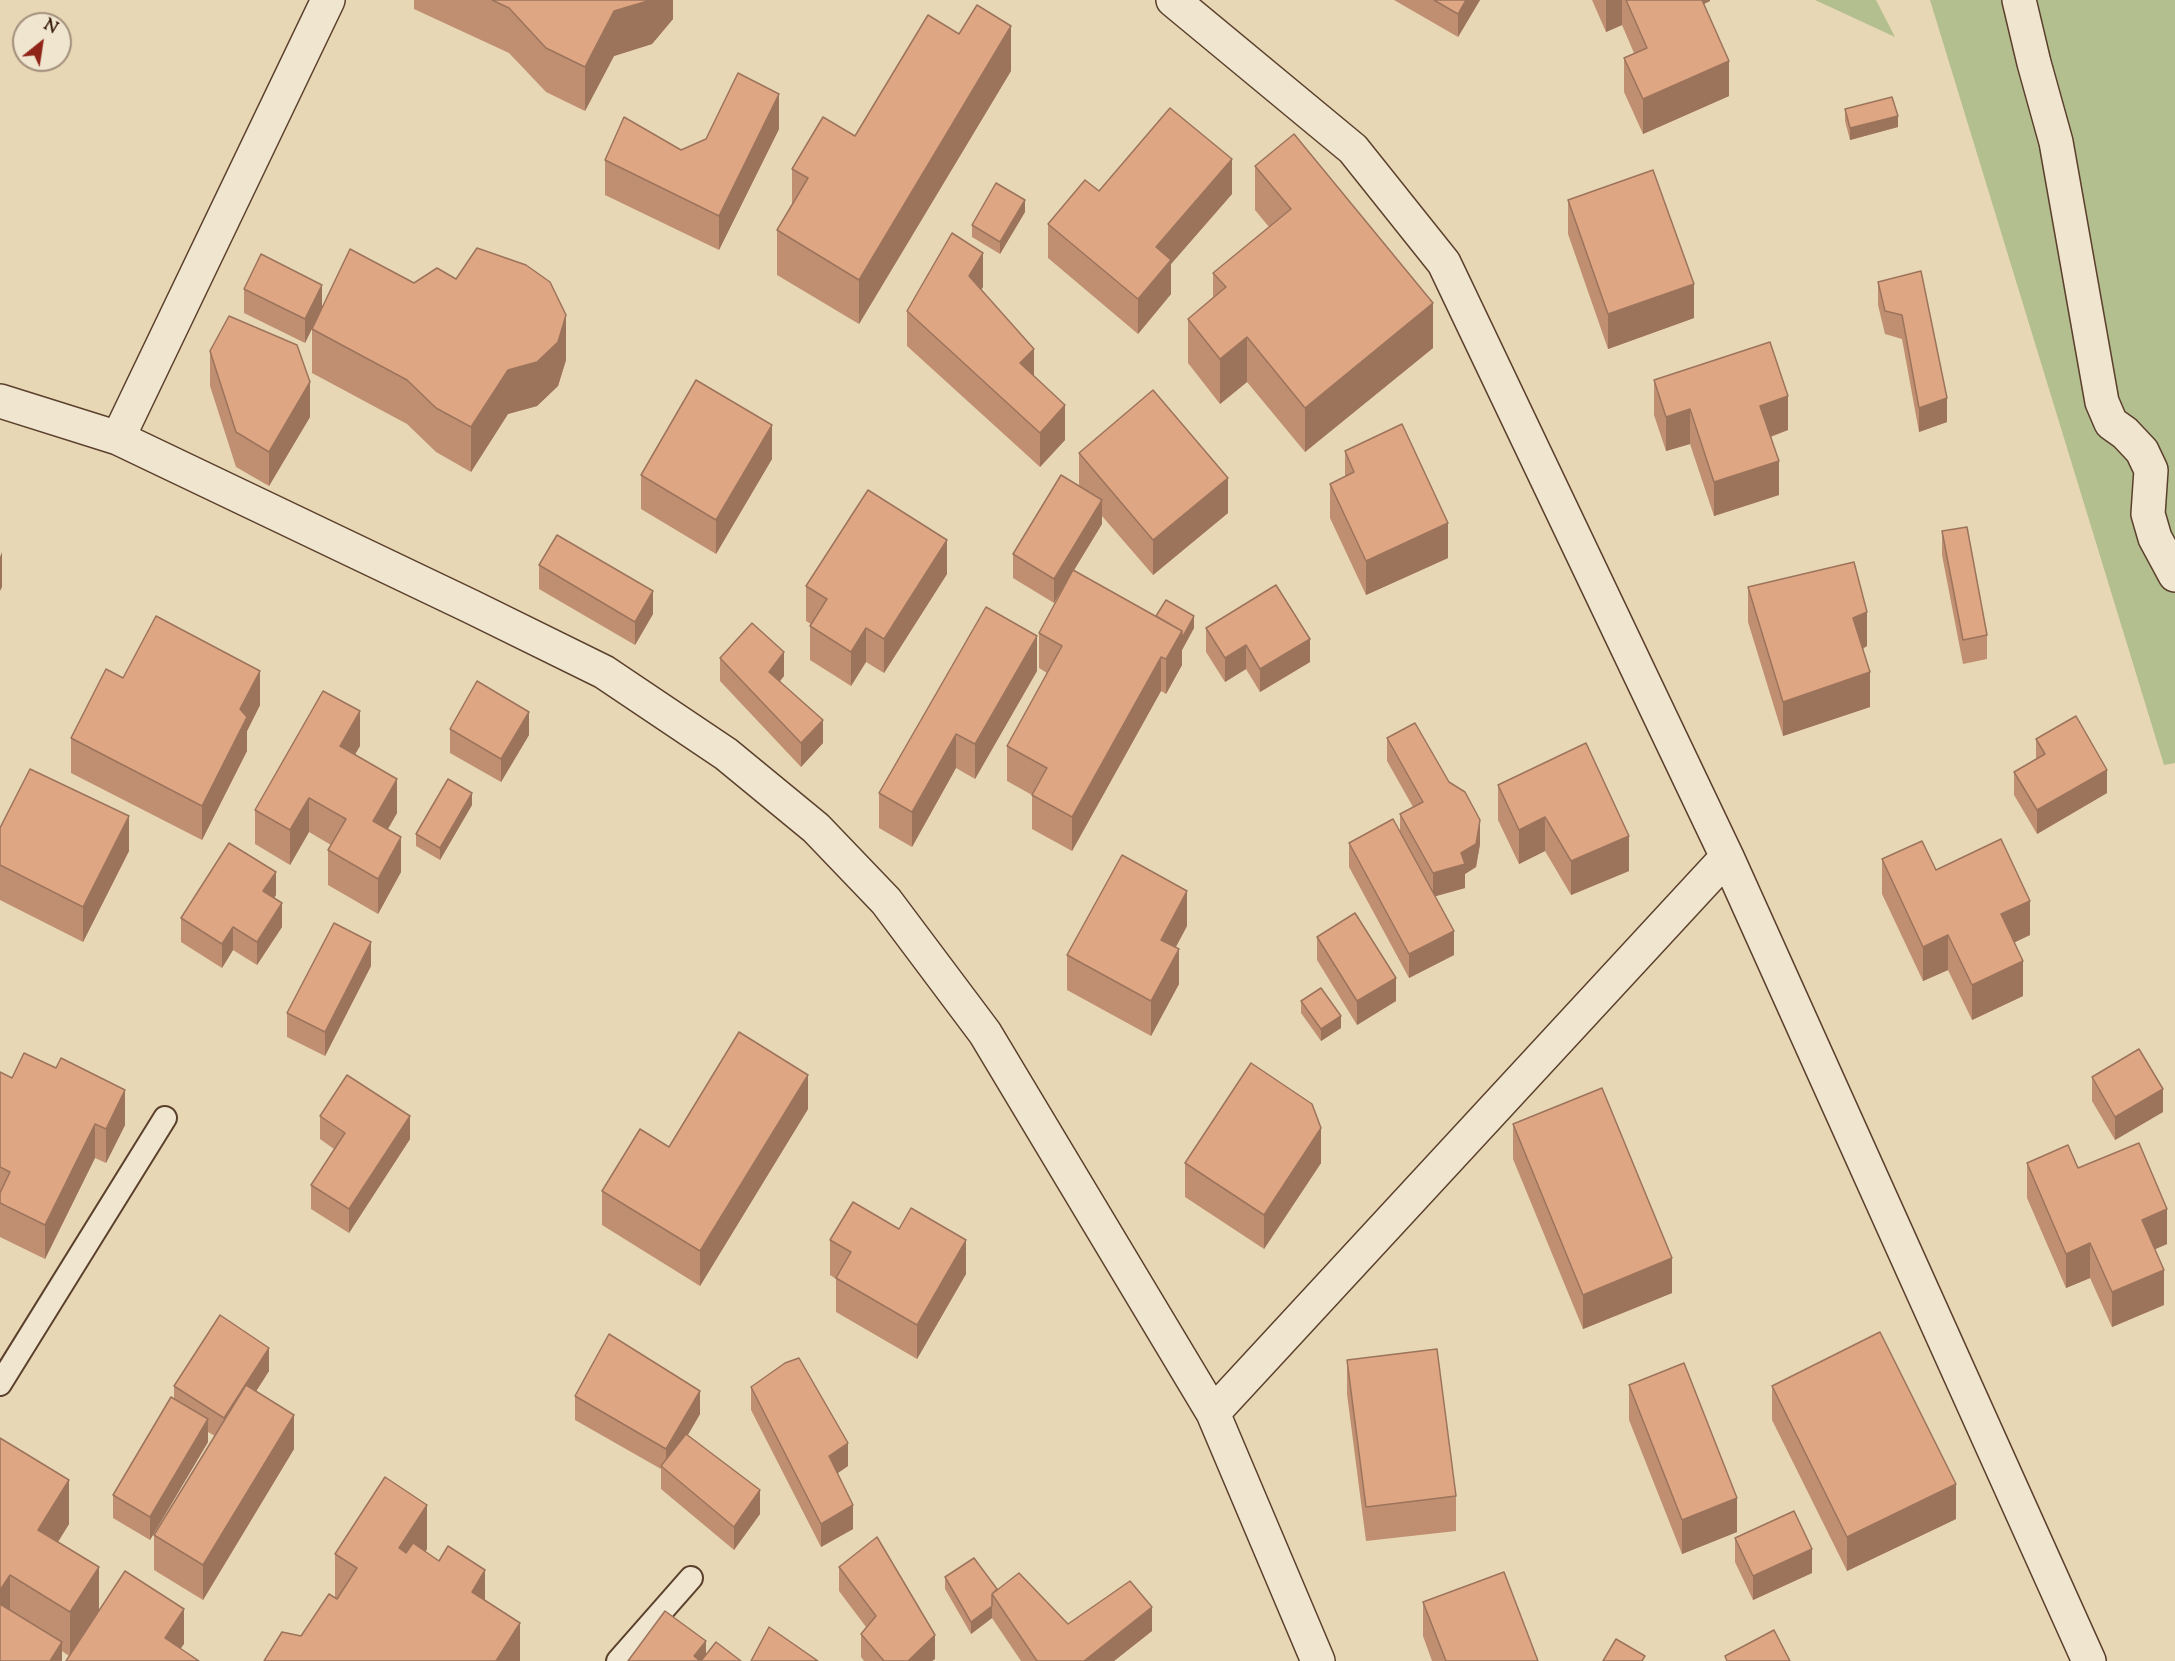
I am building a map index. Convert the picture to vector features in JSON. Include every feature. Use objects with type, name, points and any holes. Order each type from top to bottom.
[{"type":"street","points":[[118,438],[328,0]]},
{"type":"street","points":[[1173,0],[1353,149],[1444,263],[1727,857],[2089,1661]]},
{"type":"street","points":[[2019,0],[2056,142],[2102,402],[2111,423],[2125,433],[2142,451],[2151,470],[2148,514],[2155,538],[2175,575]]},
{"type":"street","points":[[0,401],[118,438],[603,672],[726,754],[816,828],[886,901],[985,1033],[1213,1413],[1311,1658]]},
{"type":"street","points":[[1213,1413],[1727,857]]},
{"type":"lane","points":[[0,1383],[165,1118]]},
{"type":"lane","points":[[618,1661],[692,1578]]},
{"type":"green space","points":[[1815,0],[1876,0],[1895,37]]},
{"type":"green space","points":[[1930,0],[2175,0],[2175,763],[2164,765]]},
{"type":"building","points":[[492,0],[651,0],[614,11],[585,67],[546,48],[509,8]]},
{"type":"building","points":[[1434,0],[1466,0],[1458,14]]},
{"type":"building","points":[[1626,0],[1702,0],[1729,61],[1643,99],[1624,58],[1647,48]]},
{"type":"building","points":[[977,5],[1011,26],[859,280],[777,230],[808,178],[792,169],[823,117],[855,136],[928,15],[959,34]]},
{"type":"building","points":[[738,73],[779,94],[719,216],[605,160],[624,117],[681,150],[706,139]]},
{"type":"building","points":[[1892,97],[1898,116],[1850,128],[1845,109]]},
{"type":"building","points":[[1170,108],[1232,159],[1156,247],[1171,260],[1138,299],[1048,224],[1085,180],[1099,191]]},
{"type":"building","points":[[1294,134],[1433,303],[1305,408],[1247,337],[1220,359],[1188,319],[1226,287],[1213,273],[1291,209],[1255,166]]},
{"type":"building","points":[[1653,170],[1694,284],[1608,314],[1568,200]]},
{"type":"building","points":[[996,183],[1025,200],[1000,242],[972,225]]},
{"type":"building","points":[[952,233],[983,253],[969,276],[1034,349],[1020,363],[1065,405],[1040,433],[907,311]]},
{"type":"building","points":[[477,248],[526,265],[550,282],[566,315],[558,342],[537,362],[508,370],[471,427],[436,408],[407,380],[312,329],[350,249],[414,283],[437,268],[456,279]]},
{"type":"building","points":[[261,254],[322,285],[305,319],[244,289]]},
{"type":"building","points":[[1921,271],[1947,398],[1919,408],[1902,315],[1885,311],[1878,282]]},
{"type":"building","points":[[229,316],[297,345],[310,382],[269,452],[236,432],[210,351]]},
{"type":"building","points":[[1770,342],[1788,396],[1760,406],[1779,461],[1714,482],[1690,409],[1666,417],[1654,380]]},
{"type":"building","points":[[696,380],[772,425],[716,520],[641,475]]},
{"type":"building","points":[[1153,390],[1228,478],[1153,540],[1079,453]]},
{"type":"building","points":[[1402,424],[1448,523],[1366,561],[1330,484],[1354,472],[1345,451]]},
{"type":"building","points":[[1061,475],[1102,500],[1054,579],[1013,554]]},
{"type":"building","points":[[868,490],[947,540],[884,639],[866,628],[851,652],[810,626],[827,599],[806,586]]},
{"type":"building","points":[[1967,527],[1987,635],[1963,640],[1942,531]]},
{"type":"building","points":[[557,535],[653,591],[635,622],[539,565]]},
{"type":"building","points":[[1854,562],[1867,612],[1853,618],[1870,672],[1783,702],[1748,587]]},
{"type":"building","points":[[1073,570],[1182,631],[1166,659],[1161,657],[1072,817],[1032,795],[1047,768],[1007,746],[1062,646],[1039,633]]},
{"type":"building","points":[[1276,585],[1310,639],[1260,669],[1246,645],[1225,658],[1206,628]]},
{"type":"building","points":[[1166,600],[1194,616],[1182,638],[1182,631],[1156,616]]},
{"type":"building","points":[[986,607],[1037,636],[975,744],[956,734],[912,812],[879,793]]},
{"type":"building","points":[[156,616],[260,671],[240,709],[247,717],[202,806],[71,738],[106,669],[123,678]]},
{"type":"building","points":[[752,623],[784,652],[769,672],[823,720],[801,743],[720,658]]},
{"type":"building","points":[[477,681],[529,712],[501,759],[450,729]]},
{"type":"building","points":[[323,691],[360,711],[340,746],[397,779],[373,821],[401,837],[378,879],[328,850],[346,819],[309,798],[290,830],[255,810]]},
{"type":"building","points":[[2076,716],[2107,770],[2037,810],[2014,772],[2045,754],[2036,739]]},
{"type":"building","points":[[1415,723],[1449,782],[1465,792],[1480,820],[1476,844],[1461,853],[1465,864],[1433,873],[1400,814],[1423,802],[1387,738]]},
{"type":"building","points":[[1586,743],[1629,836],[1571,861],[1545,817],[1519,830],[1498,785]]},
{"type":"building","points":[[30,769],[129,816],[83,907],[0,865],[0,828]]},
{"type":"building","points":[[448,779],[472,793],[440,848],[416,834]]},
{"type":"building","points":[[1393,819],[1454,931],[1409,954],[1349,843]]},
{"type":"building","points":[[2001,839],[2030,901],[2001,914],[2023,961],[1972,985],[1948,935],[1923,947],[1882,859],[1922,841],[1936,870]]},
{"type":"building","points":[[229,843],[276,872],[263,891],[282,903],[257,942],[233,927],[222,944],[181,918]]},
{"type":"building","points":[[1122,855],[1187,891],[1161,940],[1179,949],[1151,1001],[1067,955]]},
{"type":"building","points":[[1355,913],[1396,978],[1357,1001],[1317,937]]},
{"type":"building","points":[[334,923],[371,942],[325,1032],[287,1013]]},
{"type":"building","points":[[1321,988],[1341,1016],[1321,1029],[1301,1001]]},
{"type":"building","points":[[739,1032],[808,1075],[700,1251],[602,1191],[640,1129],[669,1147]]},
{"type":"building","points":[[2139,1049],[2163,1089],[2115,1117],[2092,1077]]},
{"type":"building","points":[[24,1053],[56,1068],[61,1058],[125,1090],[106,1129],[95,1124],[45,1225],[0,1203],[0,1193],[10,1172],[0,1167],[0,1072],[12,1078]]},
{"type":"building","points":[[1251,1063],[1312,1104],[1321,1128],[1264,1215],[1185,1163]]},
{"type":"building","points":[[347,1075],[410,1116],[349,1209],[311,1185],[345,1133],[320,1116]]},
{"type":"building","points":[[1602,1088],[1672,1258],[1583,1295],[1513,1124]]},
{"type":"building","points":[[2139,1143],[2167,1209],[2142,1220],[2164,1270],[2112,1292],[2090,1243],[2066,1254],[2027,1163],[2068,1145],[2078,1168]]},
{"type":"building","points":[[853,1202],[899,1229],[911,1208],[966,1240],[917,1325],[836,1278],[851,1252],[830,1240]]},
{"type":"building","points":[[220,1315],[269,1348],[224,1418],[174,1386]]},
{"type":"building","points":[[1880,1332],[1956,1484],[1847,1537],[1772,1386]]},
{"type":"building","points":[[609,1334],[700,1391],[666,1449],[575,1396]]},
{"type":"building","points":[[1437,1349],[1456,1496],[1366,1507],[1347,1360]]},
{"type":"building","points":[[799,1358],[848,1443],[829,1456],[853,1505],[821,1524],[751,1387],[785,1363]]},
{"type":"building","points":[[1684,1363],[1737,1498],[1682,1520],[1629,1385]]},
{"type":"building","points":[[246,1385],[294,1415],[203,1565],[154,1535]]},
{"type":"building","points":[[171,1397],[208,1419],[150,1517],[113,1495]]},
{"type":"building","points":[[686,1434],[760,1490],[734,1527],[661,1466]]},
{"type":"building","points":[[0,1438],[69,1480],[38,1530],[99,1567],[70,1612],[10,1575],[0,1590]]},
{"type":"building","points":[[385,1477],[427,1505],[399,1548],[406,1553],[413,1543],[439,1561],[448,1546],[485,1570],[472,1592],[520,1623],[496,1661],[264,1661],[282,1632],[301,1636],[329,1594],[337,1599],[357,1568],[335,1554]]},
{"type":"building","points":[[1794,1511],[1812,1549],[1753,1576],[1735,1538]]},
{"type":"building","points":[[877,1537],[935,1635],[908,1661],[884,1661],[861,1634],[876,1616],[839,1567]]},
{"type":"building","points":[[974,1558],[997,1589],[992,1594],[992,1606],[971,1622],[945,1577]]},
{"type":"building","points":[[125,1571],[184,1609],[165,1638],[199,1661],[66,1661]]},
{"type":"building","points":[[1504,1572],[1538,1661],[1446,1661],[1423,1602]]},
{"type":"building","points":[[1019,1573],[1068,1624],[1130,1581],[1152,1607],[1084,1661],[1037,1661],[992,1594]]},
{"type":"building","points":[[0,1604],[62,1642],[50,1661],[0,1661]]},
{"type":"building","points":[[665,1611],[706,1641],[694,1656],[700,1661],[628,1661]]},
{"type":"building","points":[[769,1627],[818,1661],[751,1661]]},
{"type":"building","points":[[1774,1630],[1790,1661],[1727,1661],[1725,1656]]},
{"type":"building","points":[[1616,1639],[1645,1656],[1642,1661],[1603,1661]]},
{"type":"building","points":[[716,1642],[741,1661],[701,1661]]}]
